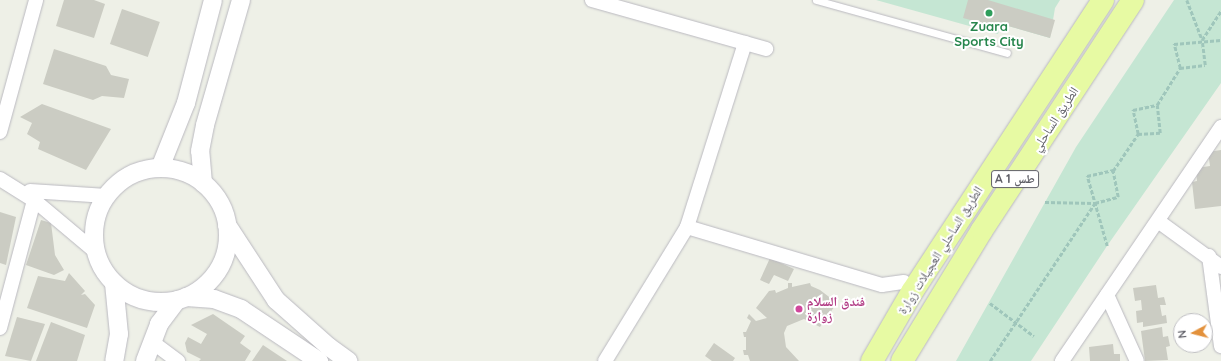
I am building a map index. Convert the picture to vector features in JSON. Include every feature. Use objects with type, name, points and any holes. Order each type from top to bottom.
[{"type":"highway","name":"الطريق الساحلي العجيلات زوارة","points":[[872,361],[916,285],[1103,0]]},
{"type":"highway","name":"الطريق الساحلي","points":[[902,361],[982,230],[1133,0]]},
{"type":"street","points":[[0,132],[36,0]]},
{"type":"street","points":[[160,168],[186,103],[213,0]]},
{"type":"street","points":[[203,183],[200,152],[205,125],[241,0]]},
{"type":"street","points":[[592,0],[766,49]]},
{"type":"street","points":[[605,361],[688,227],[745,43]]},
{"type":"street","points":[[1062,361],[1221,127]]},
{"type":"street","points":[[319,361],[241,309],[214,299],[181,299],[160,302],[143,300],[127,293],[114,283],[103,268],[96,252],[95,226],[98,213],[107,196],[124,179],[147,169],[160,168],[183,172],[203,183],[219,202],[227,225],[276,300],[329,348],[348,361]]},
{"type":"street","points":[[0,179],[20,190],[36,196],[107,196]]},
{"type":"street","points":[[36,196],[96,252]]},
{"type":"street","points":[[0,328],[36,196]]},
{"type":"street","points":[[1158,221],[1209,256],[1221,267]]},
{"type":"street","points":[[145,361],[151,341],[159,324],[181,299],[205,285],[219,268],[225,254],[227,225]]},
{"type":"street","points":[[688,227],[882,285],[904,282]]},
{"type":"street","points":[[1209,256],[1221,346]]},
{"type":"street","points":[[114,283],[119,334],[114,361]]},
{"type":"street","points":[[1107,295],[1137,361]]},
{"type":"street","points":[[151,341],[178,361]]},
{"type":"lane","points":[[816,0],[1007,53]]},
{"type":"path","points":[[1180,68],[1206,64],[1202,40],[1187,0]]},
{"type":"path","points":[[1202,40],[1221,11]]},
{"type":"path","points":[[1138,134],[1160,132],[1157,105],[1180,68],[1174,44],[1202,40],[1221,40]]},
{"type":"path","points":[[1045,202],[1095,203],[1118,197],[1114,170],[1138,134],[1133,110],[1157,105]]},
{"type":"path","points":[[1107,246],[1087,176],[1114,170]]},
{"type":"path","points":[[990,361],[1095,203]]},
{"type":"path","points":[[990,303],[1034,336]]},
{"type":"green space","name":"Zuara Sports City","points":[[876,0],[1060,0],[1055,8],[1050,38],[1001,24],[998,34]]},
{"type":"green space","points":[[1174,0],[1221,0],[1221,83],[1107,246],[1031,361],[956,361],[1076,147]]},
{"type":"building","points":[[64,0],[94,0],[105,4],[94,38],[56,26]]},
{"type":"building","points":[[968,0],[988,0],[1055,20],[1050,38],[1001,24],[1000,28],[963,18]]},
{"type":"building","points":[[122,9],[160,22],[148,57],[110,44]]},
{"type":"building","points":[[54,49],[106,66],[111,75],[129,79],[124,98],[102,96],[93,100],[43,84]]},
{"type":"building","points":[[42,104],[111,129],[86,170],[38,149],[40,142],[27,134],[32,123],[20,117]]},
{"type":"building","points":[[1221,150],[1221,206],[1195,209],[1192,182],[1197,181],[1196,168],[1210,166],[1208,152]]},
{"type":"building","points":[[0,212],[16,217],[6,265],[0,263]]},
{"type":"building","points":[[41,220],[51,223],[55,255],[64,270],[54,275],[26,265]]},
{"type":"building","points":[[770,258],[794,269],[788,281],[774,275],[769,284],[760,280]]},
{"type":"building","points":[[69,273],[85,291],[81,295],[85,294],[95,305],[87,328],[27,308],[38,276],[65,281]]},
{"type":"building","points":[[788,283],[792,283],[792,287],[810,283],[811,286],[820,290],[837,303],[820,327],[804,319],[787,326],[784,333],[786,347],[799,361],[750,361],[748,355],[744,355],[743,350],[746,350],[746,337],[744,337],[743,332],[746,332],[751,321],[747,318],[749,314],[756,321],[767,318],[756,308],[769,291],[775,290],[776,293],[788,288]]},
{"type":"building","points":[[1156,285],[1158,298],[1164,297],[1166,305],[1160,305],[1162,316],[1166,315],[1167,323],[1143,327],[1143,322],[1137,323],[1136,311],[1142,310],[1141,300],[1135,301],[1133,288]]},
{"type":"building","points":[[213,314],[245,336],[240,343],[251,351],[245,361],[199,361],[201,359],[187,352],[185,343],[188,337],[201,344],[207,334],[191,325]]},
{"type":"building","points":[[17,317],[45,324],[31,361],[5,356]]},
{"type":"building","points":[[51,322],[85,335],[77,361],[36,361]]},
{"type":"building","points":[[1162,327],[1163,337],[1168,336],[1170,346],[1166,347],[1168,360],[1145,361],[1141,331]]},
{"type":"building","points":[[714,343],[735,358],[733,361],[712,361],[705,356]]},
{"type":"building","points":[[1113,344],[1114,354],[1120,354],[1120,361],[1090,361],[1089,347]]},
{"type":"building","points":[[263,345],[287,361],[252,361]]},
{"type":"place","name":"Zuara Sports City","points":[[989,13]]},
{"type":"place","name":"فندق السلام زوارة","points":[[799,309]]}]
